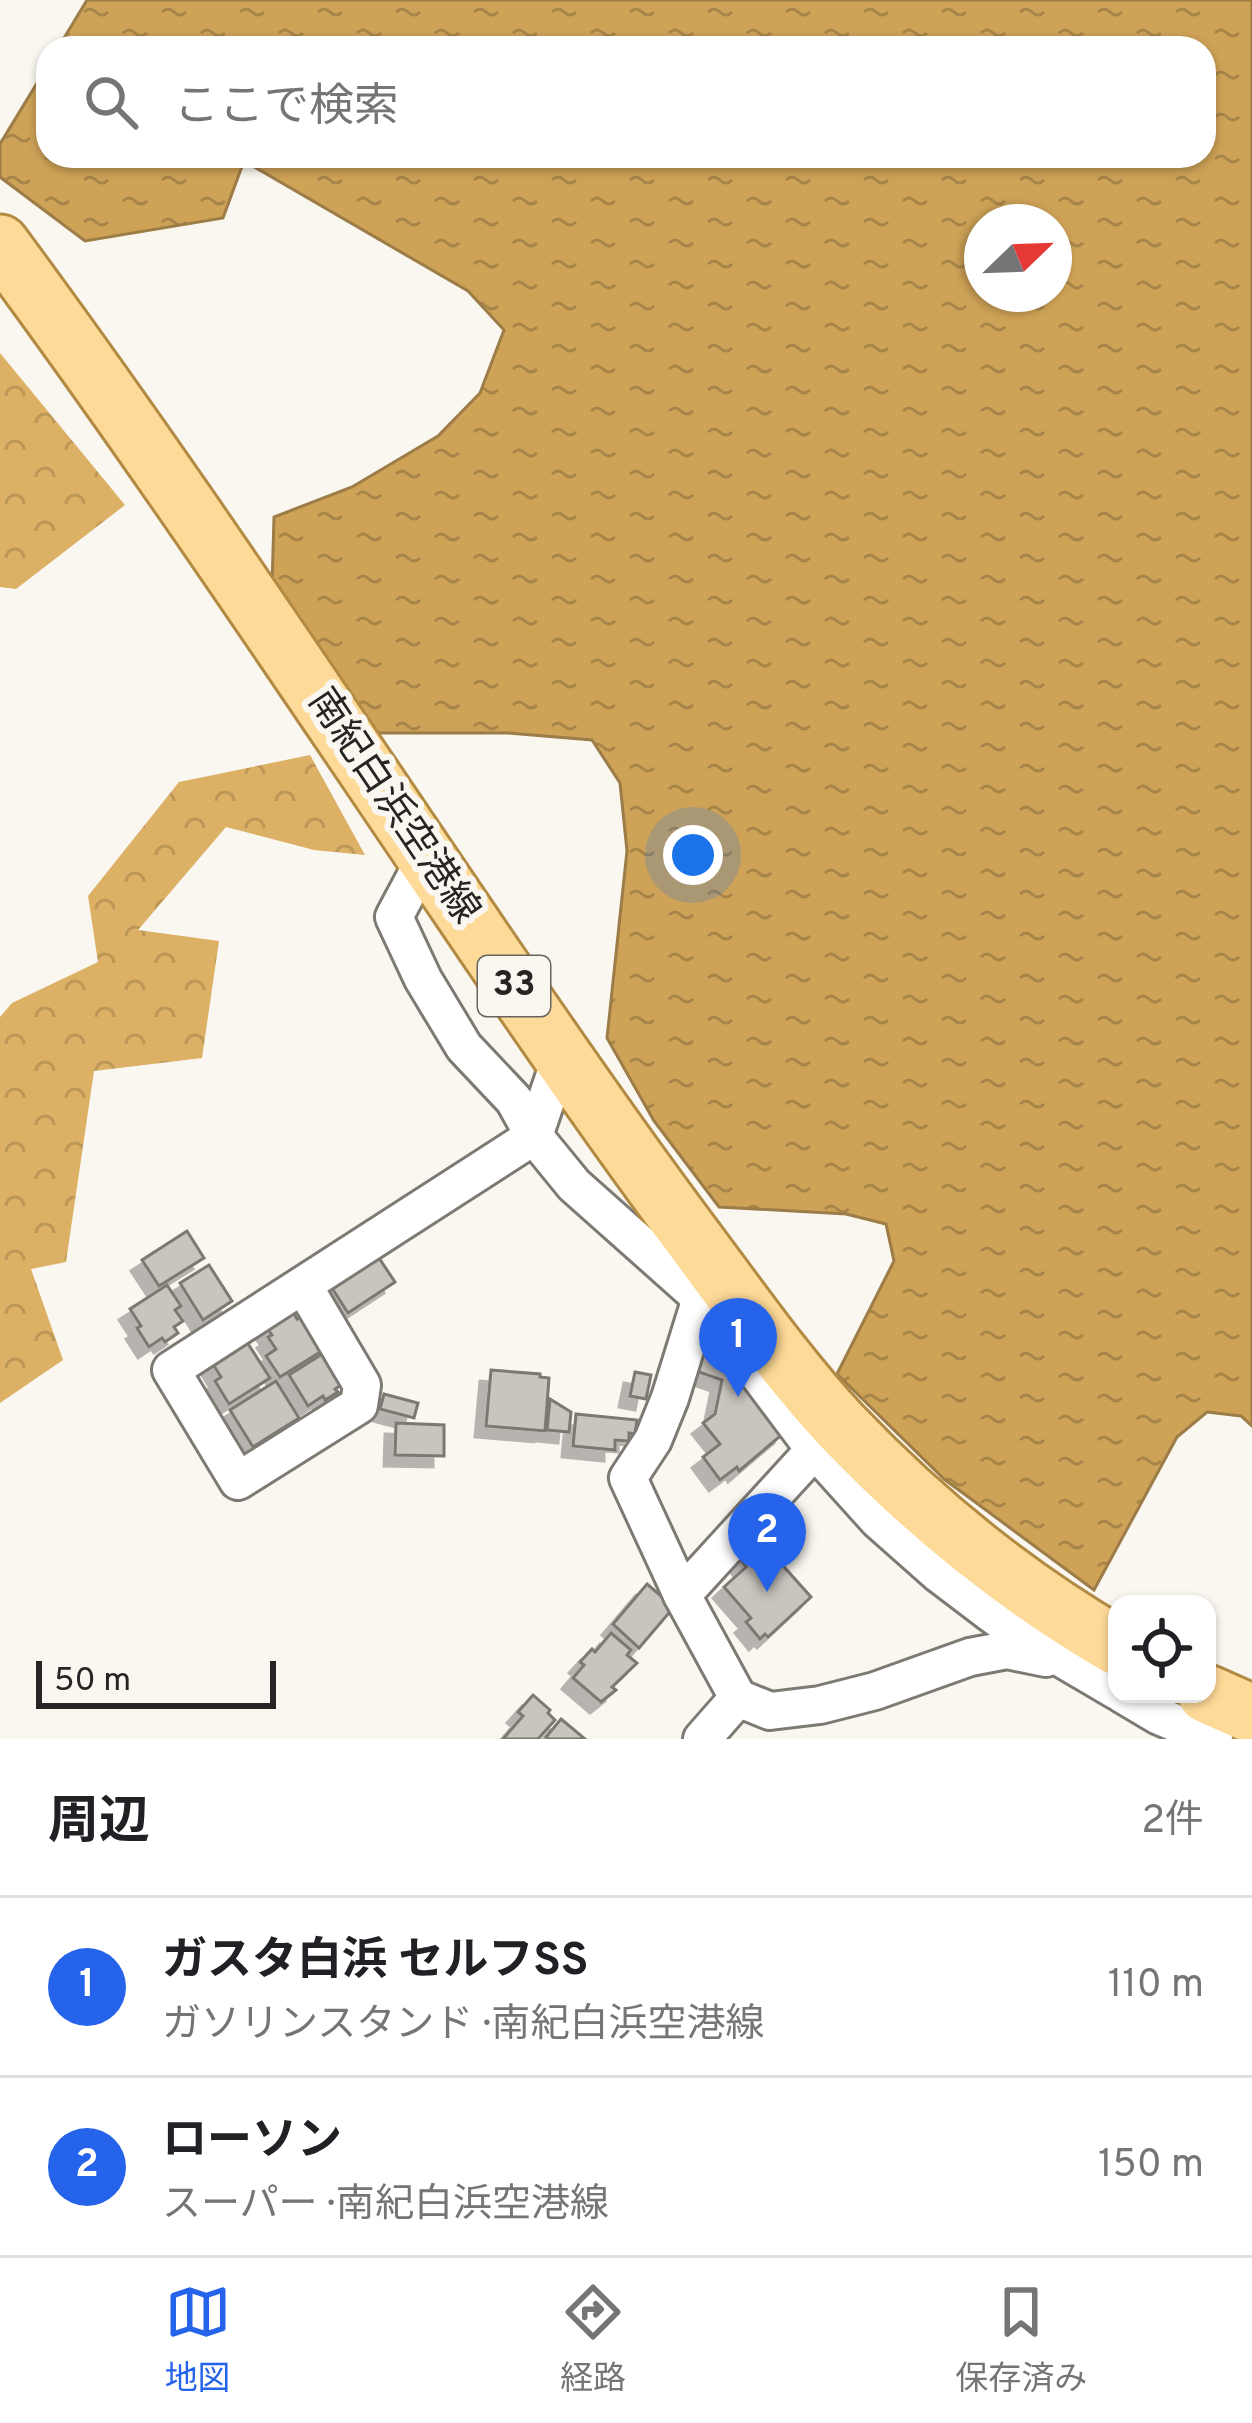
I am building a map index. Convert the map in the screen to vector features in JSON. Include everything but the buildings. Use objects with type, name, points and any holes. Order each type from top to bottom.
[{"type":"main road","name":"南紀白浜空港線","points":[[0,244],[99,380],[561,1057],[744,1306],[827,1436],[1032,1591],[1108,1640]]},
{"type":"main road","points":[[1216,1698],[1252,1714]]},
{"type":"street","points":[[426,857],[394,917],[423,979],[464,1046],[514,1100],[534,1136],[574,1185],[700,1298],[827,1436],[878,1520],[989,1612],[1108,1687]]},
{"type":"street","points":[[303,1285],[362,1384],[358,1405],[238,1481],[171,1370],[534,1136],[561,1057]]},
{"type":"street","points":[[700,1298],[670,1398],[653,1440],[628,1478],[659,1552],[738,1698],[770,1711],[875,1691],[970,1657],[1007,1650],[1063,1660]]},
{"type":"street","points":[[682,1595],[827,1436]]},
{"type":"street","points":[[970,1657],[989,1612]]},
{"type":"street","points":[[701,1739],[738,1698]]},
{"type":"street","points":[[1137,1703],[1214,1739]]},
{"type":"green space","points":[[0,353],[125,505],[16,589],[0,587]]},
{"type":"green space","points":[[310,755],[365,855],[314,850],[226,827],[138,930],[219,941],[202,1058],[94,1071],[66,1262],[31,1269],[63,1360],[0,1403],[0,1017],[12,1003],[98,962],[88,896],[179,782]]},
{"type":"water","points":[[87,0],[1252,0],[1252,1426],[1241,1416],[1207,1412],[1177,1437],[1094,1590],[944,1479],[837,1374],[894,1261],[886,1224],[846,1214],[719,1207],[654,1121],[607,1038],[627,851],[620,783],[592,740],[508,733],[370,733],[272,586],[274,517],[352,487],[438,436],[480,393],[504,330],[468,291],[256,168],[1216,168],[1216,36],[65,36]]},
{"type":"water","points":[[36,85],[36,168],[241,168],[223,218],[85,241],[0,177],[0,144]]},
{"type":"place","name":"ガスタ白浜 セルフSS","points":[[738,1397]]},
{"type":"place","name":"ローソン","points":[[767,1592]]}]
